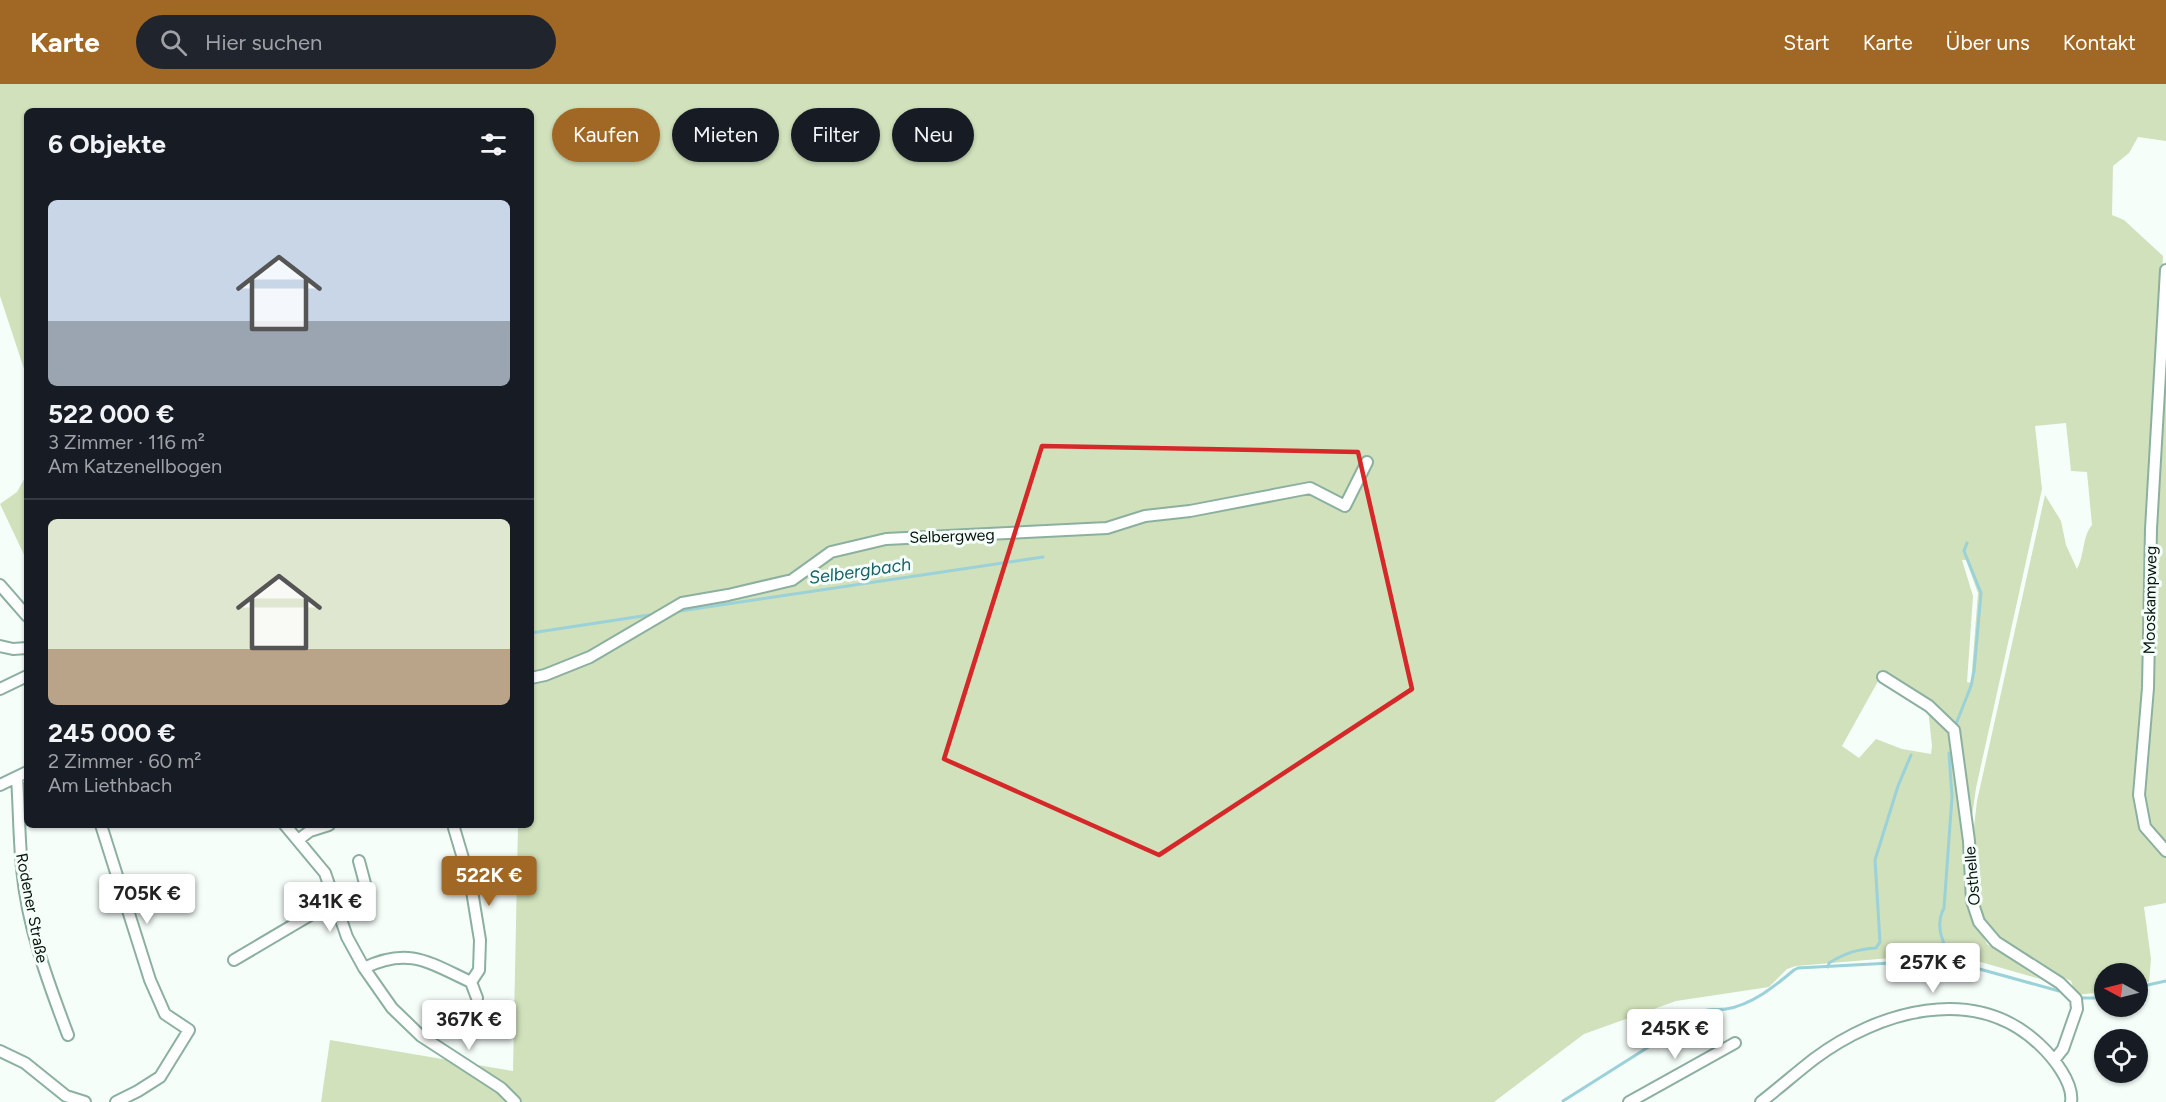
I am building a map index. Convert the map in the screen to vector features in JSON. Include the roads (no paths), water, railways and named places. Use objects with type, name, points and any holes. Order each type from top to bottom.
[{"type":"street","name":"Mooskampweg","points":[[2166,270],[2151,529],[2148,688],[2139,795],[2145,827],[2166,850]]},
{"type":"street","name":"Selbergweg","points":[[534,677],[590,657],[682,603],[792,580],[831,552],[886,539],[1107,528],[1144,516],[1190,512],[1310,488],[1345,506],[1367,462]]},
{"type":"street","points":[[0,585],[24,613]]},
{"type":"street","points":[[0,646],[24,648]]},
{"type":"street","points":[[0,689],[24,677]]},
{"type":"street","name":"Osthelle","points":[[1883,677],[1929,706],[1954,730],[1969,841],[1972,901],[1979,922],[1996,942],[2060,983],[2076,999],[2077,1009],[2063,1049],[2055,1059]]},
{"type":"street","points":[[0,785],[22,774]]},
{"type":"street","name":"Rodener Straße","points":[[22,774],[22,869],[29,910],[44,969],[68,1035]]},
{"type":"street","points":[[102,828],[153,988],[165,1014],[189,1030],[160,1077],[116,1102]]},
{"type":"street","points":[[288,828],[325,873],[347,937],[382,996],[407,1025],[443,1052],[501,1088],[515,1102]]},
{"type":"street","points":[[298,840],[310,831],[320,828]]},
{"type":"street","points":[[454,828],[471,885],[480,940],[478,970],[471,982]]},
{"type":"street","points":[[234,960],[334,901],[367,891],[359,861]]},
{"type":"street","points":[[364,968],[394,958],[418,958],[471,982],[477,998]]},
{"type":"street","points":[[1761,1102],[1815,1058],[1866,1028],[1900,1015],[1935,1008],[1979,1011],[2008,1022],[2036,1041],[2055,1059],[2072,1095],[2072,1102]]},
{"type":"street","points":[[1629,1102],[1735,1043]]},
{"type":"street","points":[[0,1051],[25,1063],[66,1096],[86,1102]]},
{"type":"waterway","points":[[1956,724],[1971,686],[1974,671],[1981,593],[1964,551],[1967,543]]},
{"type":"waterway","name":"Selbergbach","points":[[680,611],[1043,557]]},
{"type":"waterway","name":"Selbergbach","points":[[534,633],[649,615]]},
{"type":"waterway","points":[[1947,960],[1949,956],[1942,938],[1940,920],[1944,908],[1952,797],[1949,753]]},
{"type":"waterway","points":[[1828,967],[1829,963],[1841,957],[1857,951],[1876,948],[1880,942],[1875,860],[1898,786],[1911,755]]},
{"type":"waterway","points":[[1563,1101],[1707,1010],[1726,1009],[1745,1003],[1763,994],[1798,968],[1947,960],[2059,991]]},
{"type":"waterway","points":[[2148,985],[2166,981]]},
{"type":"waterway","points":[[2081,998],[2094,998]]}]
